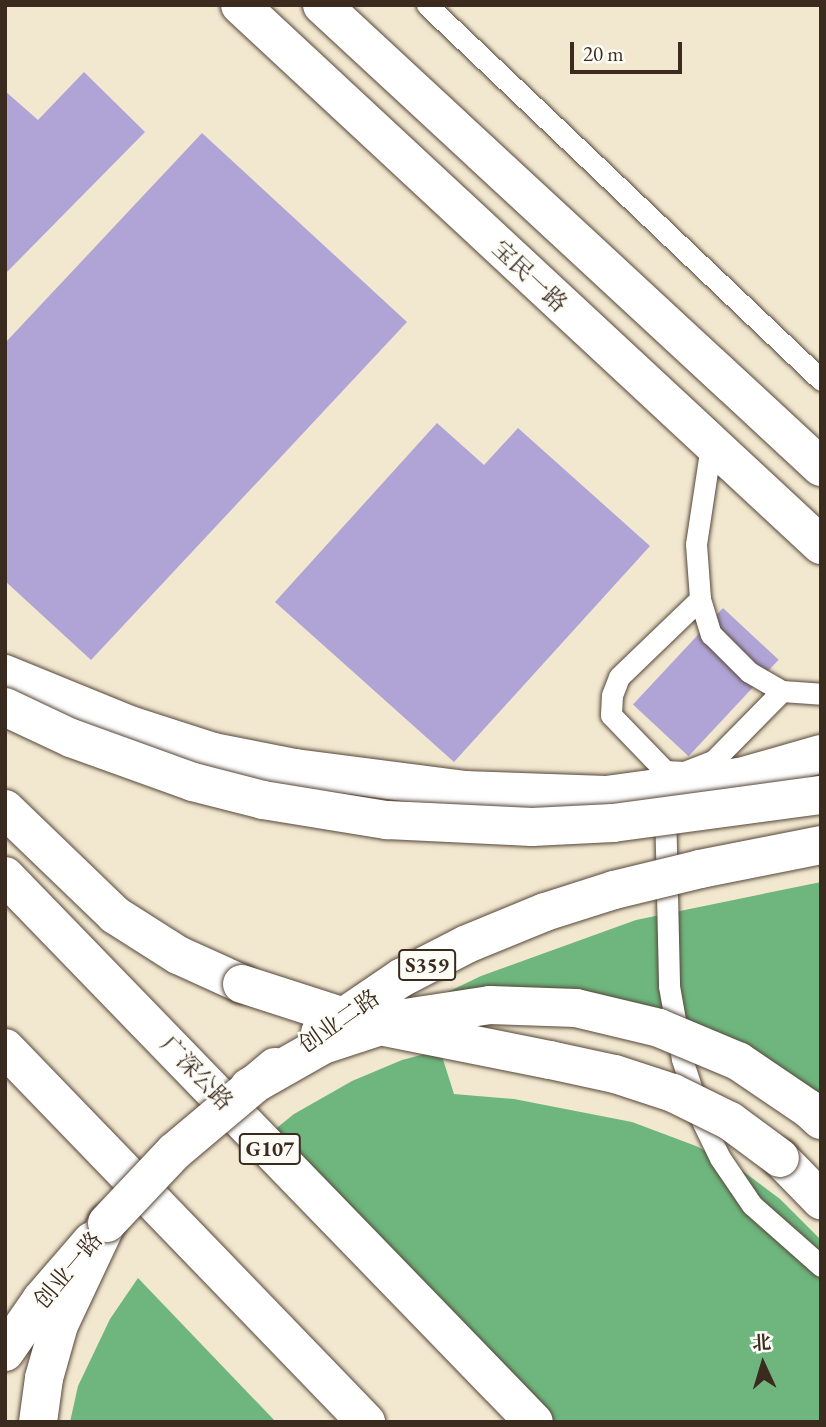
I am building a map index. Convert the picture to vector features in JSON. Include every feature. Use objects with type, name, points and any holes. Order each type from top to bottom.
[{"type":"main road","name":"宝民一路","points":[[240,5],[821,545]]},
{"type":"main road","points":[[322,5],[821,467]]},
{"type":"main road","points":[[5,674],[130,725],[214,752],[295,768],[416,785],[533,794],[606,795],[665,780],[740,777],[821,754]]},
{"type":"main road","points":[[5,707],[71,738],[193,782],[263,800],[387,820],[506,826],[613,823],[821,794]]},
{"type":"main road","points":[[5,808],[115,915],[178,955],[242,984],[360,1022],[563,1062],[673,1093],[730,1121],[780,1158],[821,1200]]},
{"type":"main road","name":"创业二路","points":[[107,1223],[174,1152],[248,1087],[345,1015],[401,978],[467,944],[545,912],[614,890],[821,845]]},
{"type":"main road","name":"广深公路","points":[[5,876],[534,1422]]},
{"type":"main road","points":[[248,1087],[323,1045],[405,1018],[490,1005],[576,1008],[659,1027],[738,1061],[821,1120]]},
{"type":"main road","points":[[5,1048],[366,1422]]},
{"type":"main road","points":[[38,1422],[44,1378],[59,1325],[107,1223]]},
{"type":"main road","name":"创业一路","points":[[5,1352],[41,1300],[107,1223]]},
{"type":"lane","points":[[427,5],[821,380]]},
{"type":"lane","points":[[711,445],[696,544],[700,599],[711,634],[749,672],[782,691],[821,694]]},
{"type":"lane","points":[[700,599],[619,677],[612,695],[611,715],[665,780],[669,986],[682,1059],[702,1121],[720,1158],[752,1205],[821,1266]]},
{"type":"lane","points":[[665,780],[713,761],[782,691]]},
{"type":"green space","points":[[821,882],[821,1099],[729,1038],[427,1002],[481,976],[636,920]]},
{"type":"green space","points":[[440,1050],[454,1094],[514,1099],[632,1122],[696,1146],[740,1169],[780,1199],[821,1240],[821,1422],[537,1422],[263,1139],[294,1114],[352,1081],[402,1060]]},
{"type":"green space","points":[[138,1278],[276,1422],[70,1422],[78,1386],[110,1319]]},
{"type":"building","points":[[84,72],[145,132],[5,274],[5,91],[38,120]]},
{"type":"building","points":[[202,133],[407,322],[91,660],[5,581],[5,343]]},
{"type":"building","points":[[437,423],[484,465],[518,428],[650,546],[454,762],[275,602]]},
{"type":"building","points":[[723,608],[779,660],[689,756],[633,705]]}]
